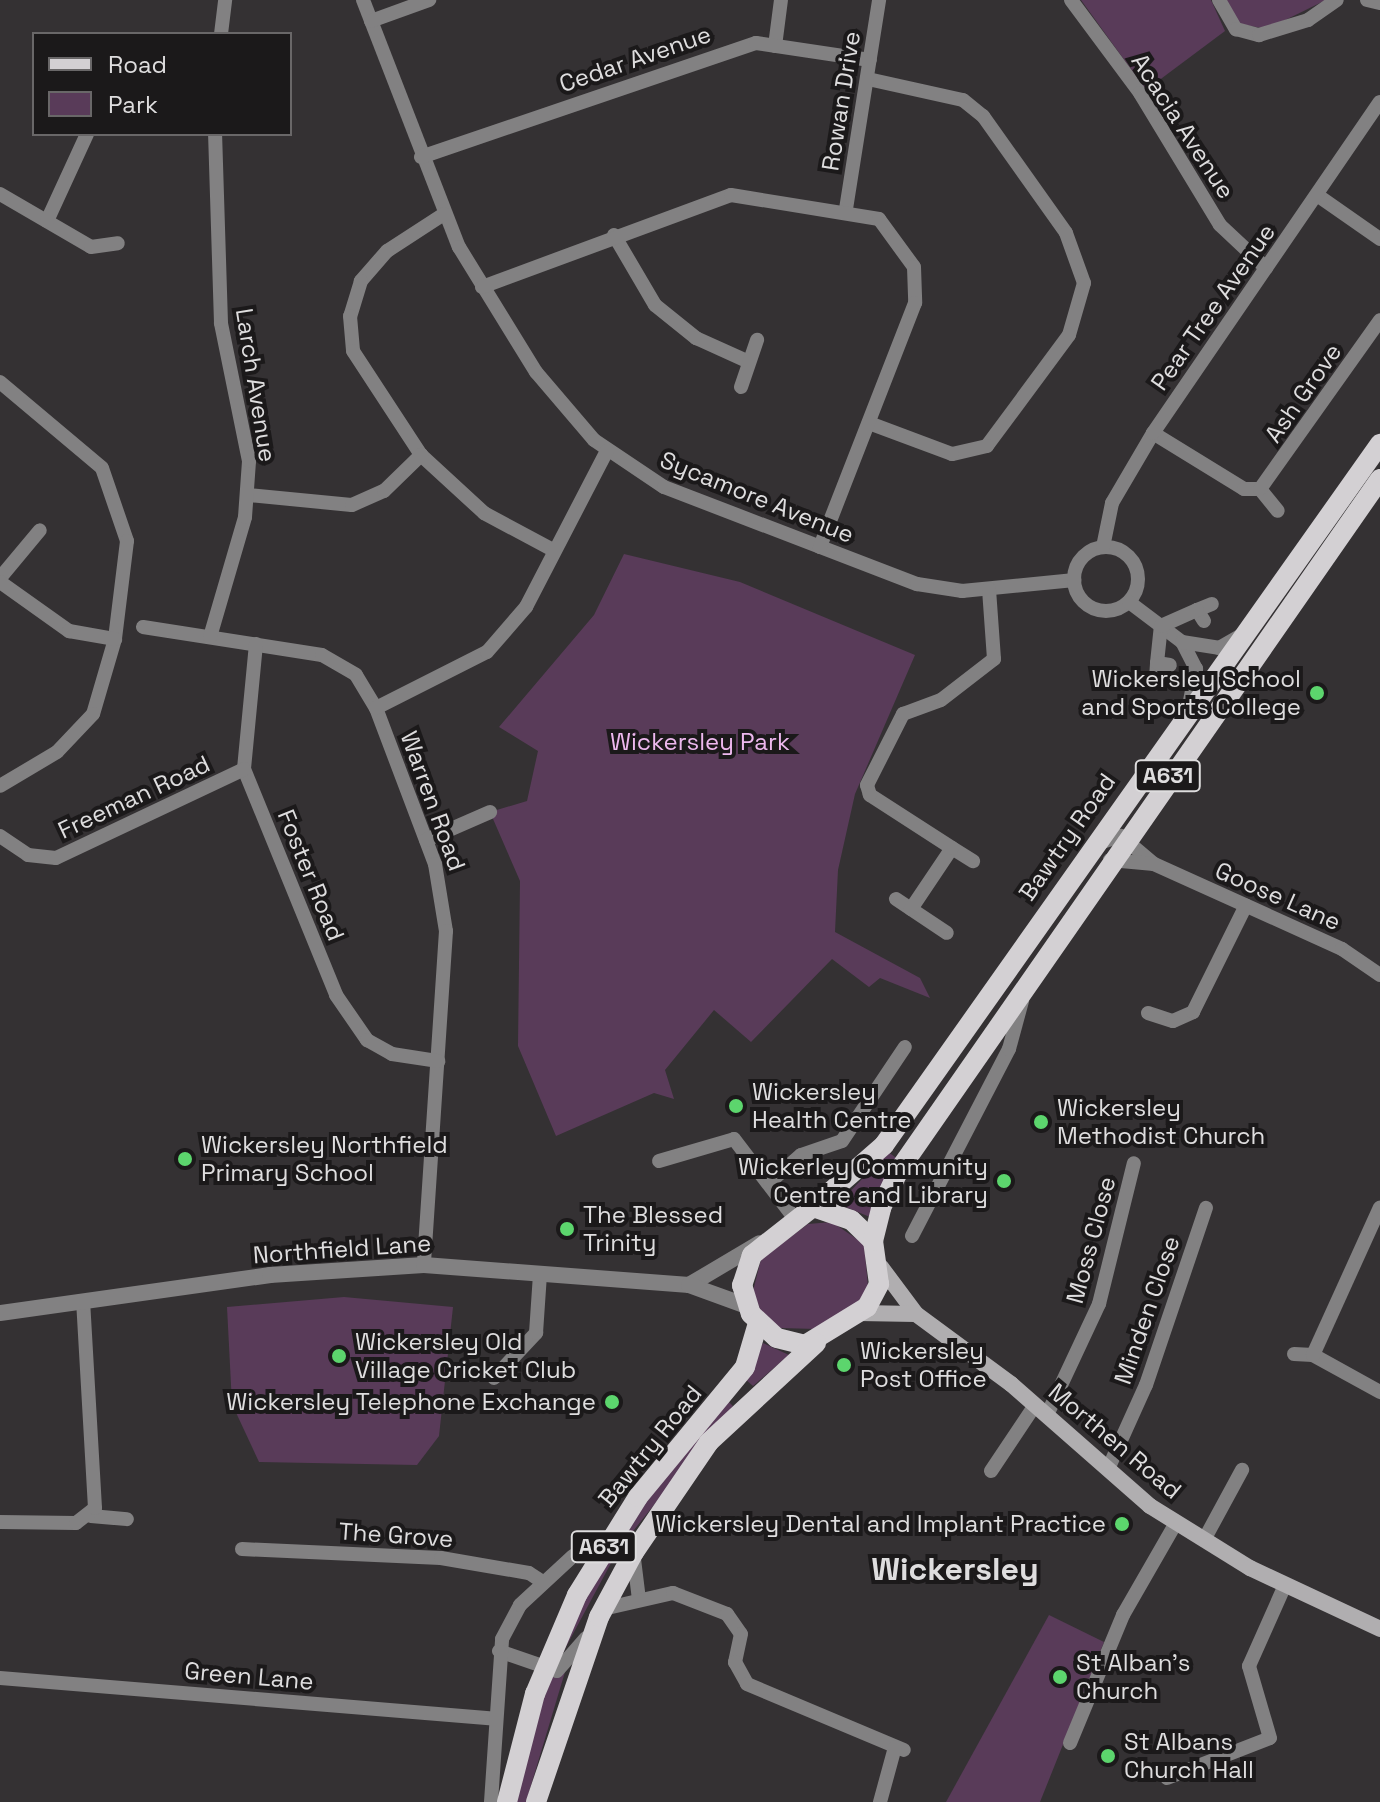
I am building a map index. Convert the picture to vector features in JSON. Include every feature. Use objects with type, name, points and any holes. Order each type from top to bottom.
[{"type":"main road","name":"Bawtry Road","points":[[813,1207],[880,1150],[1188,707],[1380,444]]},
{"type":"main road","name":"Bawtry Road","points":[[873,1241],[887,1189],[960,1076],[1030,972],[1380,479]]},
{"type":"main road","name":"A631","points":[[752,1314],[743,1278],[762,1242],[813,1207]]},
{"type":"main road","points":[[813,1207],[851,1220],[873,1241],[881,1267]]},
{"type":"main road","name":"A631","points":[[816,1343],[859,1313],[874,1296],[881,1267]]},
{"type":"main road","name":"Morthen Road","points":[[881,1267],[916,1314],[1041,1410],[1176,1523],[1285,1585],[1380,1629]]},
{"type":"main road","points":[[859,1313],[916,1314]]},
{"type":"main road","name":"Bawtry Road","points":[[507,1802],[555,1643],[623,1518],[745,1367],[752,1314]]},
{"type":"main road","points":[[752,1314],[783,1341],[816,1343]]},
{"type":"main road","name":"Bawtry Road","points":[[536,1802],[601,1613],[634,1552],[709,1442],[816,1343]]},
{"type":"street","points":[[221,32],[225,0]]},
{"type":"street","name":"Sycamore Avenue","points":[[363,0],[444,214],[482,287],[555,397],[607,451],[664,487],[917,584],[989,589],[1074,580]]},
{"type":"street","points":[[371,21],[429,0]]},
{"type":"street","points":[[775,46],[781,0]]},
{"type":"street","name":"Rowan Drive","points":[[846,209],[879,0]]},
{"type":"street","name":"Acacia Avenue","points":[[1071,0],[1140,93],[1220,225],[1266,268]]},
{"type":"street","points":[[1219,0],[1228,22],[1259,35],[1308,20],[1337,0]]},
{"type":"street","points":[[1367,0],[1380,3]]},
{"type":"street","name":"Cedar Avenue","points":[[421,157],[711,55],[775,46],[870,60]]},
{"type":"street","points":[[868,79],[963,100],[983,116],[1066,233],[1084,283],[1069,335],[987,446],[952,454],[869,423]]},
{"type":"street","name":"Pear Tree Avenue","points":[[1103,547],[1112,503],[1153,433],[1380,102]]},
{"type":"street","points":[[47,221],[86,136]]},
{"type":"street","name":"Larch Avenue","points":[[210,637],[248,495],[249,461],[221,323],[215,136]]},
{"type":"street","points":[[0,194],[91,247],[118,243]]},
{"type":"street","points":[[482,287],[614,235],[731,195],[846,209],[892,230],[917,283],[909,324],[820,547]]},
{"type":"street","points":[[1317,195],[1380,239]]},
{"type":"street","points":[[444,214],[373,266],[350,316],[358,363],[421,455],[484,513],[551,549]]},
{"type":"street","points":[[614,235],[655,305],[696,338],[749,362]]},
{"type":"street","name":"Ash Grove","points":[[1260,489],[1380,320]]},
{"type":"street","points":[[741,387],[757,340]]},
{"type":"street","points":[[0,382],[80,444],[112,481],[127,541],[115,639],[103,693],[85,726],[0,786]]},
{"type":"street","points":[[1153,433],[1244,489],[1260,489],[1278,511]]},
{"type":"street","points":[[376,708],[487,652],[526,607],[551,549],[607,451]]},
{"type":"street","points":[[248,495],[352,505],[384,491],[421,455]]},
{"type":"street","points":[[40,530],[0,580],[69,631],[115,639]]},
{"type":"street","points":[[1103,547],[1133,561],[1139,584],[1129,602],[1118,610],[1091,608],[1074,580],[1081,559],[1103,547]]},
{"type":"street","points":[[973,861],[870,795],[867,785],[903,714],[941,700],[994,659],[989,589]]},
{"type":"street","points":[[1129,602],[1182,642],[1196,669],[1188,707]]},
{"type":"street","points":[[1161,626],[1200,616],[1212,604]]},
{"type":"street","points":[[1156,678],[1164,664],[1161,626]]},
{"type":"street","name":"Warren Road","points":[[143,627],[256,644],[336,661],[376,708],[426,840],[446,931],[424,1265]]},
{"type":"street","points":[[1182,642],[1219,648],[1240,636]]},
{"type":"street","name":"Foster Road","points":[[256,644],[244,769],[352,1026],[392,1054],[438,1061]]},
{"type":"street","name":"Freeman Road","points":[[0,836],[28,855],[56,858],[244,769]]},
{"type":"street","points":[[426,840],[490,812]]},
{"type":"street","points":[[1085,856],[1105,838],[1125,839]]},
{"type":"street","name":"Goose Lane","points":[[1125,839],[1154,864],[1246,905],[1380,975]]},
{"type":"street","points":[[911,909],[952,848]]},
{"type":"street","name":"Goose Lane","points":[[1110,860],[1154,864]]},
{"type":"street","points":[[896,899],[947,933]]},
{"type":"street","points":[[1148,1013],[1173,1021],[1193,1012],[1246,905]]},
{"type":"street","name":"Bawtry Road","points":[[912,1236],[1009,1049],[1030,972]]},
{"type":"street","points":[[770,1182],[801,1155],[842,1141],[905,1047]]},
{"type":"street","points":[[960,1076],[985,1091]]},
{"type":"street","points":[[659,1161],[734,1139],[770,1182],[795,1219]]},
{"type":"street","name":"Moss Close","points":[[991,1471],[1041,1410],[1099,1304],[1134,1163]]},
{"type":"street","points":[[1313,1355],[1380,1207]]},
{"type":"street","name":"Minden Close","points":[[1108,1469],[1146,1385],[1206,1208]]},
{"type":"street","points":[[689,1285],[762,1242]]},
{"type":"street","name":"Northfield Lane","points":[[0,1313],[270,1275],[424,1265],[689,1285],[752,1314]]},
{"type":"street","points":[[494,1378],[536,1333],[540,1274]]},
{"type":"street","points":[[83,1301],[92,1364],[91,1516]]},
{"type":"street","points":[[1294,1354],[1313,1355],[1377,1390]]},
{"type":"street","points":[[1204,1540],[1242,1470]]},
{"type":"street","points":[[0,1522],[76,1523],[91,1516],[127,1519]]},
{"type":"street","points":[[1070,1743],[1123,1615],[1176,1523]]},
{"type":"street","name":"The Grove","points":[[242,1549],[441,1558],[529,1573],[543,1582]]},
{"type":"street","points":[[634,1552],[639,1597]]},
{"type":"street","points":[[491,1802],[499,1651],[509,1623],[543,1582],[573,1556]]},
{"type":"street","points":[[1167,1778],[1270,1738],[1249,1666],[1285,1585]]},
{"type":"street","points":[[601,1613],[639,1597],[673,1593],[727,1614],[741,1634],[735,1662],[747,1684],[900,1748],[880,1802]]},
{"type":"street","name":"Bawtry Road","points":[[545,1668],[567,1666],[601,1613]]},
{"type":"street","points":[[521,1655],[555,1643]]},
{"type":"street","points":[[499,1651],[521,1655],[545,1668]]},
{"type":"street","name":"Green Lane","points":[[0,1678],[495,1719]]},
{"type":"green space","points":[[1081,0],[1211,0],[1225,31],[1146,90]]},
{"type":"green space","points":[[1225,0],[1326,0],[1267,29],[1240,24]]},
{"type":"green space","name":"Wickersley Park","points":[[624,554],[740,582],[915,655],[855,794],[838,870],[835,932],[920,978],[930,998],[880,978],[869,987],[832,959],[751,1042],[714,1010],[665,1070],[674,1099],[654,1093],[556,1136],[518,1046],[520,881],[490,812],[527,801],[538,751],[499,727],[594,615]]},
{"type":"green space","points":[[888,1152],[898,1159],[870,1217],[838,1204]]},
{"type":"green space","points":[[832,1222],[864,1244],[868,1286],[861,1300],[817,1329],[779,1328],[761,1312],[753,1291],[761,1259],[808,1224]]},
{"type":"green space","name":"Wickersley Old Village Cricket Club","points":[[344,1297],[453,1307],[439,1436],[417,1465],[259,1462],[232,1404],[227,1307]]},
{"type":"green space","points":[[763,1343],[789,1355],[753,1386],[745,1379]]},
{"type":"green space","points":[[727,1400],[733,1406],[618,1550],[559,1660],[572,1621],[617,1539]]},
{"type":"green space","points":[[1049,1615],[1104,1642],[1040,1802],[946,1802]]},
{"type":"green space","points":[[565,1672],[526,1802],[514,1802],[531,1730],[553,1676]]},
{"type":"place","name":"Wickersley School and Sports College","points":[[1317,693]]},
{"type":"place","name":"Wickersley Health Centre","points":[[736,1106]]},
{"type":"place","name":"Wickersley Methodist Church","points":[[1041,1122]]},
{"type":"place","name":"Wickersley Northfield Primary School","points":[[185,1159]]},
{"type":"place","name":"Wickerley Community Centre and Library","points":[[1004,1181]]},
{"type":"place","name":"The Blessed Trinity","points":[[567,1229]]},
{"type":"place","name":"Wickersley Old Village Cricket Club","points":[[339,1356]]},
{"type":"place","name":"Wickersley Post Office","points":[[844,1365]]},
{"type":"place","name":"Wickersley Telephone Exchange","points":[[612,1402]]},
{"type":"place","name":"Wickersley Dental and Implant Practice","points":[[1122,1524]]},
{"type":"place","name":"St Alban's Church","points":[[1060,1677]]},
{"type":"place","name":"St Albans Church Hall","points":[[1108,1756]]},
{"type":"district","name":"Wickersley","points":[[955,1569]]}]
